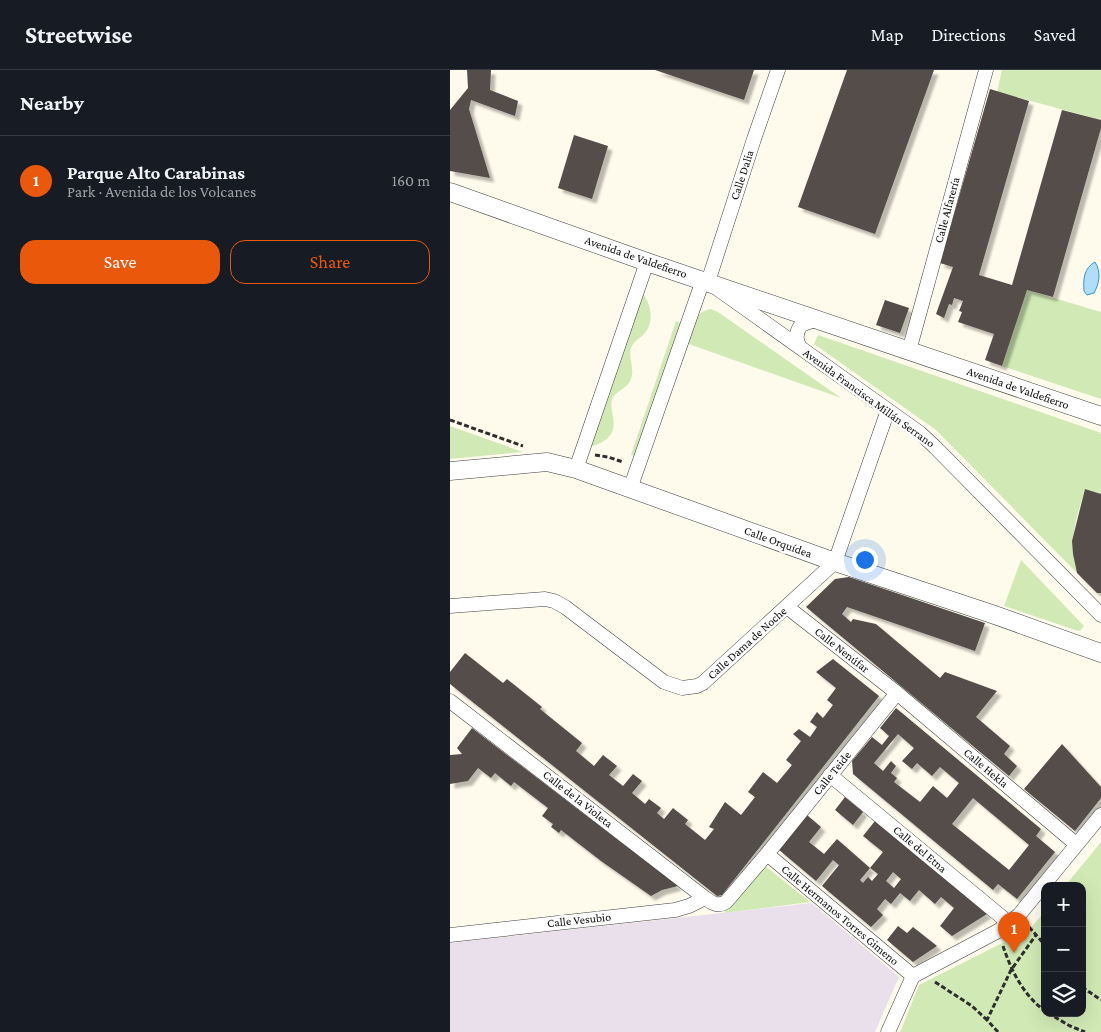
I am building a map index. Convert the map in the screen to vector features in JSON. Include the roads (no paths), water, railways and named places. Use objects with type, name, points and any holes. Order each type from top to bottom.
[{"type":"street","name":"Calle Dalia","points":[[630,489],[778,70]]},
{"type":"street","name":"Calle Alfarería","points":[[909,351],[986,70]]},
{"type":"street","name":"Avenida de Valdefierro","points":[[450,192],[647,262],[1101,416]]},
{"type":"street","points":[[576,469],[647,262]]},
{"type":"street","name":"Avenida Francisca Millán Serrano","points":[[705,281],[888,410],[936,447],[1101,615]]},
{"type":"street","points":[[800,348],[797,334],[801,325],[822,320]]},
{"type":"street","name":"Calle Dama de Noche","points":[[450,606],[535,600],[554,602],[565,608],[664,682],[682,688],[698,686],[835,562],[888,410]]},
{"type":"street","name":"Calle Orquídea","points":[[450,471],[547,462],[576,469],[835,562],[992,614],[1101,653]]},
{"type":"street","name":"Calle Nenúfar","points":[[787,607],[897,693]]},
{"type":"street","name":"Calle Teide","points":[[705,898],[715,904],[723,904],[767,854],[897,693]]},
{"type":"street","name":"Calle Hekla","points":[[897,693],[1076,844]]},
{"type":"street","name":"Calle de la Violeta","points":[[450,701],[705,898]]},
{"type":"street","name":"Calle del Etna","points":[[830,775],[1008,923]]},
{"type":"street","points":[[888,1032],[918,973],[1008,923],[1101,815]]},
{"type":"street","name":"Calle Hermanos Torres Gimeno","points":[[767,854],[918,973]]},
{"type":"street","name":"Calle Vesubio","points":[[450,935],[675,910],[705,898]]},
{"type":"water","points":[[1095,262],[1099,273],[1099,281],[1094,293],[1087,295],[1084,291],[1085,274],[1088,267]]},
{"type":"place","name":"Parque Alto Carabinas","points":[[1014,953]]}]
